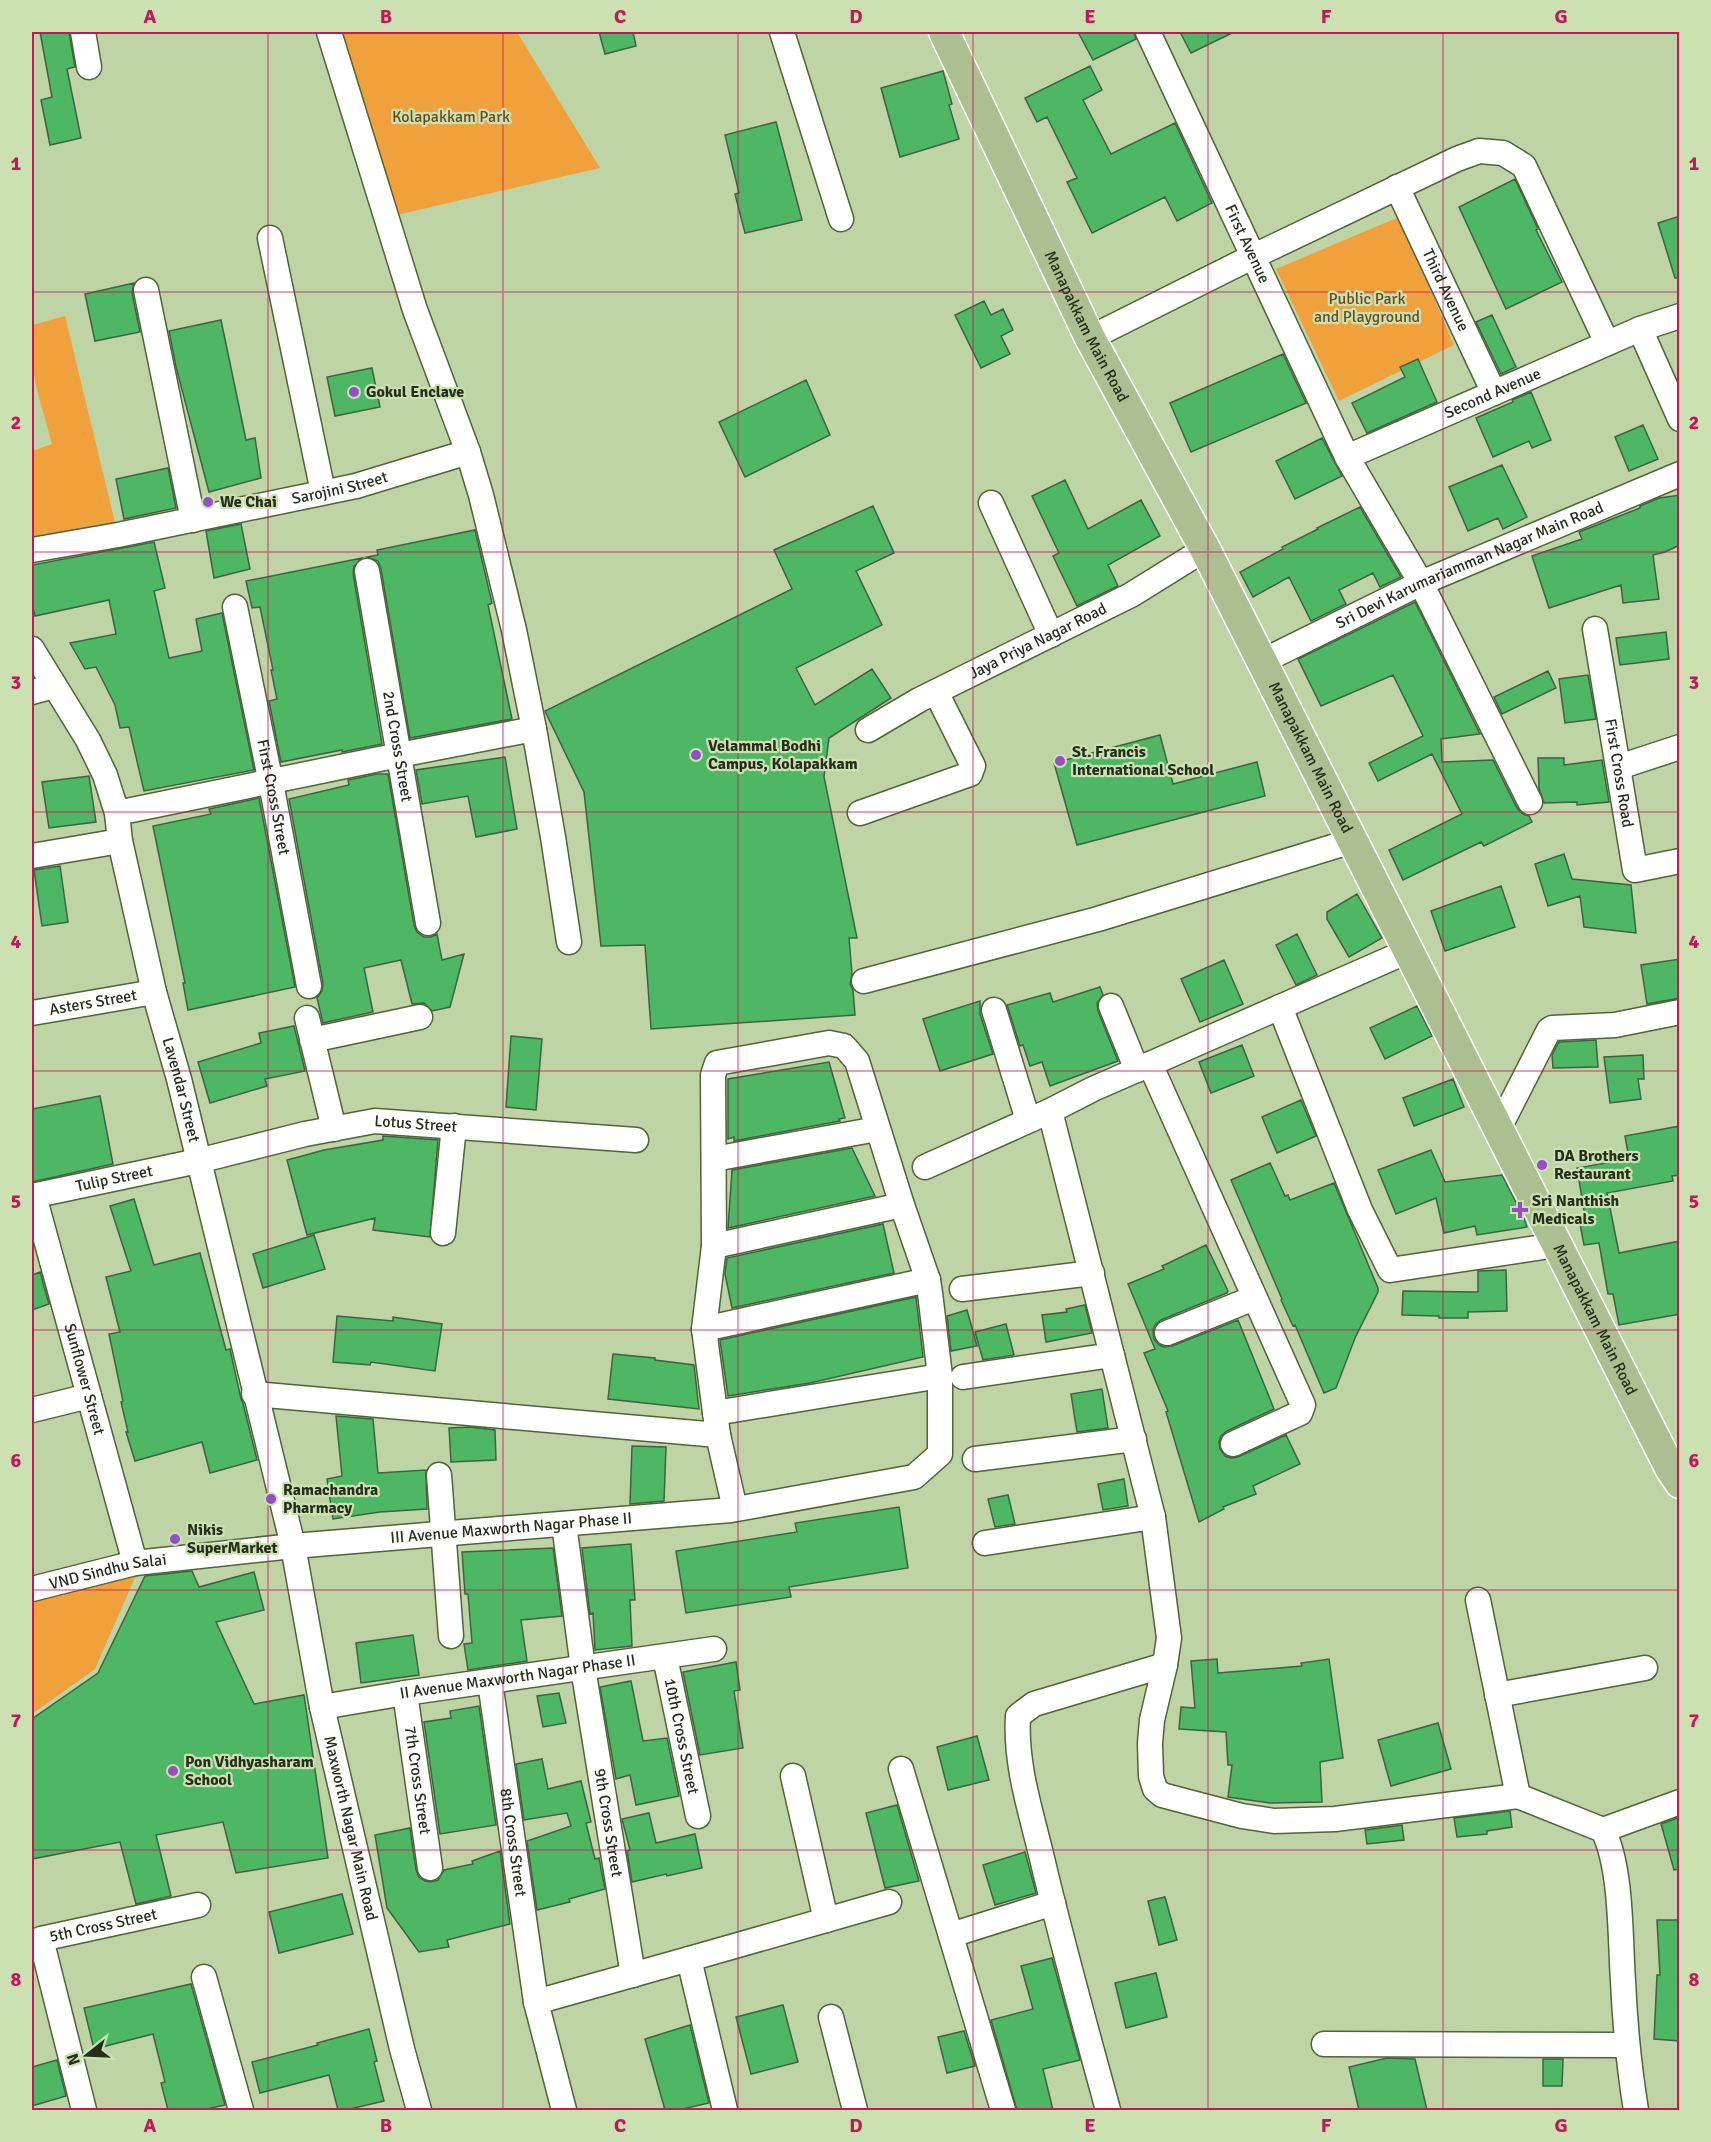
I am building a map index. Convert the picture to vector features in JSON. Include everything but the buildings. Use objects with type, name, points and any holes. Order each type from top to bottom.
[{"type":"main road","name":"Manapakkam Main Road","points":[[945,32],[1090,338],[1205,549],[1498,1130],[1670,1468],[1680,1483]]},
{"type":"street","points":[[83,32],[89,67]]},
{"type":"street","points":[[329,32],[415,310],[468,452],[481,495],[514,630],[534,729],[554,837],[569,942]]},
{"type":"street","points":[[782,32],[841,219]]},
{"type":"street","name":"First Avenue","points":[[1148,32],[1347,457],[1421,583],[1530,802]]},
{"type":"street","points":[[1090,338],[1397,187],[1457,159],[1479,152],[1503,153],[1524,166],[1607,343]]},
{"type":"street","name":"Third Avenue","points":[[1397,187],[1494,393]]},
{"type":"street","points":[[270,238],[323,492]]},
{"type":"street","points":[[146,290],[193,520]]},
{"type":"street","name":"Second Avenue","points":[[1347,457],[1640,329],[1680,316]]},
{"type":"street","points":[[1640,329],[1680,419]]},
{"type":"street","name":"Sarojini Street","points":[[32,550],[356,486],[468,452]]},
{"type":"street","name":"Sri Devi Karumariamman Nagar Main Road","points":[[1261,662],[1421,583],[1680,474]]},
{"type":"street","points":[[991,503],[1051,635]]},
{"type":"street","name":"Jaya Priya Nagar Road","points":[[868,730],[936,692],[1131,595],[1205,549]]},
{"type":"street","name":"2nd Cross Street","points":[[367,571],[428,923]]},
{"type":"street","name":"First Cross Street","points":[[235,607],[309,986]]},
{"type":"street","name":"First Cross Road","points":[[1595,629],[1635,870],[1680,861]]},
{"type":"street","name":"Lavendar Street","points":[[32,649],[43,689],[88,740],[105,775],[117,813],[120,841],[154,992],[179,1079],[293,1546]]},
{"type":"street","points":[[860,813],[970,774],[973,766],[936,692]]},
{"type":"street","points":[[117,813],[534,729]]},
{"type":"street","points":[[1619,767],[1680,747]]},
{"type":"street","points":[[32,856],[120,841]]},
{"type":"street","points":[[864,981],[1098,919],[1352,842]]},
{"type":"street","points":[[925,1167],[1143,1067],[1408,951]]},
{"type":"street","name":"Asters Street","points":[[32,1013],[154,992]]},
{"type":"street","points":[[1112,1006],[1254,1298],[1303,1405],[1300,1413],[1233,1444]]},
{"type":"street","points":[[1280,1007],[1360,1210],[1390,1270],[1557,1245]]},
{"type":"street","points":[[994,1010],[1039,1115],[1092,1273],[1154,1517],[1169,1638],[1166,1665],[1152,1720],[1151,1776],[1155,1789],[1162,1795],[1242,1816],[1274,1821],[1335,1819],[1518,1796],[1603,1830],[1611,1846],[1616,1871],[1626,2045],[1635,2110]]},
{"type":"street","points":[[1498,1130],[1552,1028],[1616,1024],[1680,1012]]},
{"type":"street","points":[[334,1129],[309,1029],[420,1017]]},
{"type":"street","name":"III Avenue Maxworth Nagar Phase II","points":[[293,1546],[733,1509],[914,1478],[940,1454],[952,1376],[927,1280],[857,1061],[844,1046],[829,1043],[717,1064],[713,1075],[714,1159]]},
{"type":"street","name":"Lotus Street","points":[[198,1161],[305,1134],[380,1121],[636,1140]]},
{"type":"street","points":[[443,1233],[454,1126]]},
{"type":"street","points":[[733,1509],[716,1424],[704,1329],[714,1246],[714,1159],[878,1129]]},
{"type":"street","name":"Tulip Street","points":[[33,1196],[198,1161]]},
{"type":"street","name":"Sunflower Street","points":[[33,1196],[135,1563]]},
{"type":"street","points":[[714,1246],[902,1205]]},
{"type":"street","points":[[962,1289],[1092,1273]]},
{"type":"street","points":[[704,1329],[927,1280]]},
{"type":"street","points":[[1167,1333],[1254,1298]]},
{"type":"street","points":[[255,1394],[716,1424],[952,1376],[1112,1355]]},
{"type":"street","points":[[32,1410],[89,1396]]},
{"type":"street","points":[[975,1459],[1134,1439]]},
{"type":"street","points":[[439,1476],[451,1636]]},
{"type":"street","points":[[985,1543],[1154,1517]]},
{"type":"street","name":"9th Cross Street","points":[[564,1524],[582,1668],[633,1975]]},
{"type":"street","name":"VND Sindhu Salai","points":[[32,1589],[135,1563],[293,1546]]},
{"type":"street","name":"Maxworth Nagar Main Road","points":[[293,1546],[322,1707],[402,2049],[419,2110]]},
{"type":"street","points":[[1478,1600],[1518,1796]]},
{"type":"street","name":"II Avenue Maxworth Nagar Phase II","points":[[322,1707],[405,1693],[714,1650]]},
{"type":"street","name":"10th Cross Street","points":[[665,1657],[698,1816]]},
{"type":"street","points":[[1108,2110],[1053,1903],[1021,1770],[1017,1736],[1018,1716],[1034,1704],[1166,1665]]},
{"type":"street","points":[[1497,1695],[1645,1668]]},
{"type":"street","name":"8th Cross Street","points":[[490,1682],[536,2002],[564,2110]]},
{"type":"street","name":"7th Cross Street","points":[[405,1693],[430,1868]]},
{"type":"street","points":[[901,1769],[1003,2110]]},
{"type":"street","points":[[793,1776],[826,1920]]},
{"type":"street","points":[[1603,1830],[1680,1802]]},
{"type":"street","points":[[536,2002],[889,1902]]},
{"type":"street","points":[[951,1935],[1053,1903]]},
{"type":"street","name":"5th Cross Street","points":[[84,2110],[41,1939],[198,1905]]},
{"type":"street","points":[[689,1959],[726,2110]]},
{"type":"street","points":[[204,1977],[241,2110]]},
{"type":"street","points":[[831,2017],[855,2110]]},
{"type":"street","points":[[1324,2044],[1626,2045]]},
{"type":"green space","name":"Kolapakkam Park","points":[[342,32],[517,32],[600,168],[392,216]]},
{"type":"green space","name":"Public Park and Playground","points":[[1399,217],[1454,345],[1339,401],[1276,269]]},
{"type":"green space","points":[[65,316],[118,535],[32,544],[32,451],[52,444],[33,370],[31,340],[33,325]]},
{"type":"green space","points":[[137,1573],[95,1669],[32,1714],[32,1599]]},
{"type":"place","name":"Gokul Enclave","points":[[354,392]]},
{"type":"place","name":"We Chai","points":[[208,502]]},
{"type":"place","name":"Velammal Bodhi Campus, Kolapakkam","points":[[696,755]]},
{"type":"place","name":"St. Francis International School","points":[[1060,761]]},
{"type":"place","name":"DA Brothers Restaurant","points":[[1542,1165]]},
{"type":"place","name":"Sri Nanthish Medicals","points":[[1520,1210]]},
{"type":"place","name":"Ramachandra Pharmacy","points":[[271,1499]]},
{"type":"place","name":"Nikis SuperMarket","points":[[175,1539]]},
{"type":"place","name":"Pon Vidhyasharam School","points":[[173,1771]]}]
